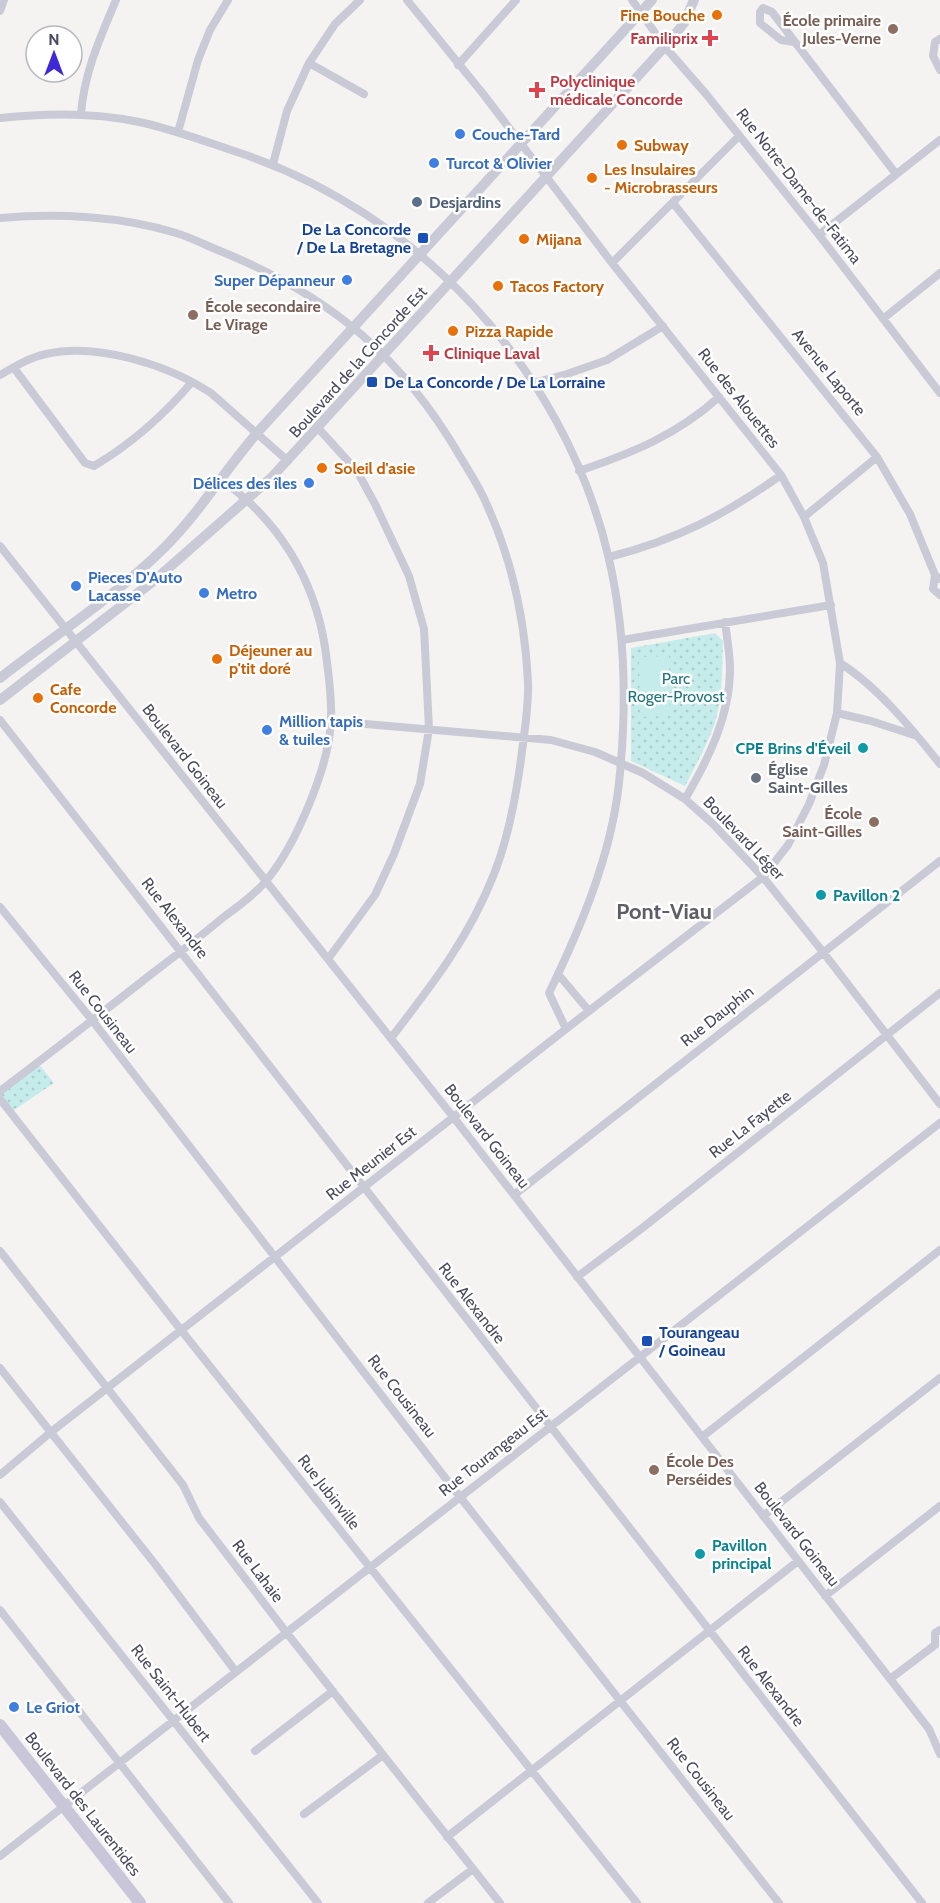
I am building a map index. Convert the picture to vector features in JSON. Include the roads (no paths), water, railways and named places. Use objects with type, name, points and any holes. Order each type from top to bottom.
[{"type":"main road","name":"Boulevard des Laurentides","points":[[0,1725],[141,1903]]},
{"type":"street","points":[[0,11],[4,0]]},
{"type":"street","points":[[81,114],[82,92],[90,62],[116,0]]},
{"type":"street","points":[[178,132],[198,60],[210,30],[228,0]]},
{"type":"street","points":[[273,164],[286,111],[309,63],[335,24],[360,0]]},
{"type":"street","name":"Rue des Alouettes","points":[[406,0],[477,87],[612,263],[781,475],[804,517],[823,563],[840,663],[837,713],[824,765],[809,804],[788,845],[763,877]]},
{"type":"street","points":[[458,65],[516,0]]},
{"type":"street","name":"Rue Notre-Dame-de-Fatima","points":[[632,0],[665,47],[819,235],[940,393]]},
{"type":"street","name":"Boulevard de la Concorde Est","points":[[0,678],[117,590],[160,553],[194,516],[257,433],[652,0]]},
{"type":"street","name":"Boulevard de la Concorde Est","points":[[0,700],[150,584],[247,500],[288,461],[665,47],[684,23],[694,0]]},
{"type":"street","points":[[794,42],[781,40],[760,23],[760,12],[763,8],[772,12],[896,174]]},
{"type":"street","points":[[940,39],[935,42],[933,56],[940,70]]},
{"type":"street","points":[[309,63],[364,94]]},
{"type":"street","points":[[0,118],[38,114],[81,114],[137,122],[178,132],[273,164],[331,192],[393,233],[420,255],[478,310],[527,371],[568,446],[599,523],[609,557],[622,640],[625,701],[619,786],[593,891],[549,993],[566,1029]]},
{"type":"street","points":[[612,263],[739,136]]},
{"type":"street","points":[[819,235],[940,140]]},
{"type":"street","name":"Avenue Laporte","points":[[674,203],[878,457],[910,513],[938,577],[933,589],[940,595]]},
{"type":"street","points":[[0,218],[62,215],[137,224],[176,233],[259,267],[301,290],[354,328],[385,355],[417,391],[440,422],[486,502],[515,586],[525,646],[528,686],[516,794],[495,872],[470,927],[450,962],[391,1038]]},
{"type":"street","points":[[884,318],[940,273]]},
{"type":"street","points":[[533,382],[567,374],[607,360],[663,326]]},
{"type":"street","points":[[0,375],[23,362],[47,353],[86,350],[144,362],[192,382],[222,401],[288,461]]},
{"type":"street","points":[[14,368],[85,464],[94,466],[114,454],[154,421],[192,382]]},
{"type":"street","points":[[579,471],[623,456],[663,437],[697,416],[719,396]]},
{"type":"street","points":[[318,428],[357,471],[409,576],[424,629],[429,729],[420,784],[394,854],[375,895],[328,959]]},
{"type":"street","points":[[804,517],[878,457]]},
{"type":"street","points":[[609,557],[641,549],[712,520],[743,502],[781,475]]},
{"type":"street","points":[[0,1091],[182,951],[266,882],[285,855],[315,791],[331,721],[327,663],[321,627],[311,593],[296,560],[264,517],[220,479]]},
{"type":"street","name":"Boulevard Goineau","points":[[0,546],[514,1194],[929,1729],[940,1754]]},
{"type":"street","points":[[622,640],[831,605]]},
{"type":"street","points":[[685,799],[705,765],[718,734],[726,703],[730,669],[725,622]]},
{"type":"street","points":[[840,663],[859,675],[917,736],[940,764]]},
{"type":"street","points":[[837,713],[917,736]]},
{"type":"street","name":"Rue Alexandre","points":[[0,720],[922,1903]]},
{"type":"street","name":"Boulevard Léger","points":[[331,721],[551,740],[596,752],[643,772],[685,799],[713,824],[763,877],[940,1104]]},
{"type":"street","name":"Rue Dauphin","points":[[514,1194],[940,861]]},
{"type":"street","name":"Rue Meunier Est","points":[[0,1475],[181,1330],[763,877]]},
{"type":"street","name":"Rue Cousineau","points":[[0,907],[92,1020],[460,1497],[779,1903]]},
{"type":"street","points":[[558,975],[589,1011]]},
{"type":"street","name":"Rue La Fayette","points":[[577,1277],[940,993]]},
{"type":"street","name":"Rue Jubinville","points":[[0,1098],[369,1568],[637,1903]]},
{"type":"street","name":"Rue Tourangeau Est","points":[[0,1856],[940,1123]]},
{"type":"street","points":[[702,1437],[940,1250]]},
{"type":"street","name":"Rue Lahaie","points":[[0,1251],[183,1485],[199,1518],[286,1632],[500,1903]]},
{"type":"street","points":[[0,1368],[155,1564],[236,1672]]},
{"type":"street","points":[[763,1516],[940,1378]]},
{"type":"street","name":"Rue Saint-Hubert","points":[[0,1502],[318,1903]]},
{"type":"street","points":[[825,1596],[940,1506]]},
{"type":"street","points":[[447,1837],[798,1561]]},
{"type":"street","points":[[0,1610],[229,1903]]},
{"type":"street","points":[[890,1679],[938,1646],[935,1634],[940,1630]]},
{"type":"street","points":[[255,1751],[333,1691]]},
{"type":"street","points":[[304,1814],[383,1755]]},
{"type":"street","points":[[428,1903],[473,1869]]},
{"type":"place","name":"Fine Bouche","points":[[717,15]]},
{"type":"place","name":"École primaire Jules-Verne","points":[[893,29]]},
{"type":"place","name":"Familiprix","points":[[710,38]]},
{"type":"place","name":"Polyclinique médicale Concorde","points":[[537,90]]},
{"type":"place","name":"Couche-Tard","points":[[460,134]]},
{"type":"place","name":"Subway","points":[[622,145]]},
{"type":"place","name":"Turcot & Olivier","points":[[434,163]]},
{"type":"place","name":"Les Insulaires - Microbrasseurs","points":[[592,178]]},
{"type":"place","name":"Desjardins","points":[[417,202]]},
{"type":"place","name":"De La Concorde / De La Bretagne","points":[[423,238]]},
{"type":"place","name":"Mijana","points":[[524,239]]},
{"type":"place","name":"Super Dépanneur","points":[[347,280]]},
{"type":"place","name":"Tacos Factory","points":[[498,286]]},
{"type":"place","name":"École secondaire Le Virage","points":[[193,315]]},
{"type":"place","name":"Pizza Rapide","points":[[453,331]]},
{"type":"place","name":"Clinique Laval","points":[[431,353]]},
{"type":"place","name":"De La Concorde / De La Lorraine","points":[[372,382]]},
{"type":"place","name":"Soleil d'asie","points":[[322,468]]},
{"type":"place","name":"Délices des îles","points":[[309,483]]},
{"type":"place","name":"Pieces D'Auto Lacasse","points":[[76,586]]},
{"type":"place","name":"Metro","points":[[204,593]]},
{"type":"place","name":"Déjeuner au p'tit doré","points":[[217,659]]},
{"type":"place","name":"Cafe Concorde","points":[[38,698]]},
{"type":"place","name":"Million tapis & tuiles","points":[[267,730]]},
{"type":"place","name":"CPE Brins d'Éveil","points":[[863,748]]},
{"type":"place","name":"Église Saint-Gilles","points":[[756,778]]},
{"type":"place","name":"École Saint-Gilles","points":[[874,822]]},
{"type":"place","name":"Pavillon 2","points":[[821,895]]},
{"type":"place","name":"Tourangeau / Goineau","points":[[647,1341]]},
{"type":"place","name":"École Des Perséides","points":[[654,1470]]},
{"type":"place","name":"Pavillon principal","points":[[700,1554]]},
{"type":"place","name":"Le Griot","points":[[14,1707]]},
{"type":"district","name":"Pont-Viau","points":[[664,911]]},
{"type":"park label","name":"Parc Roger-Provost","points":[[676,687]]}]
